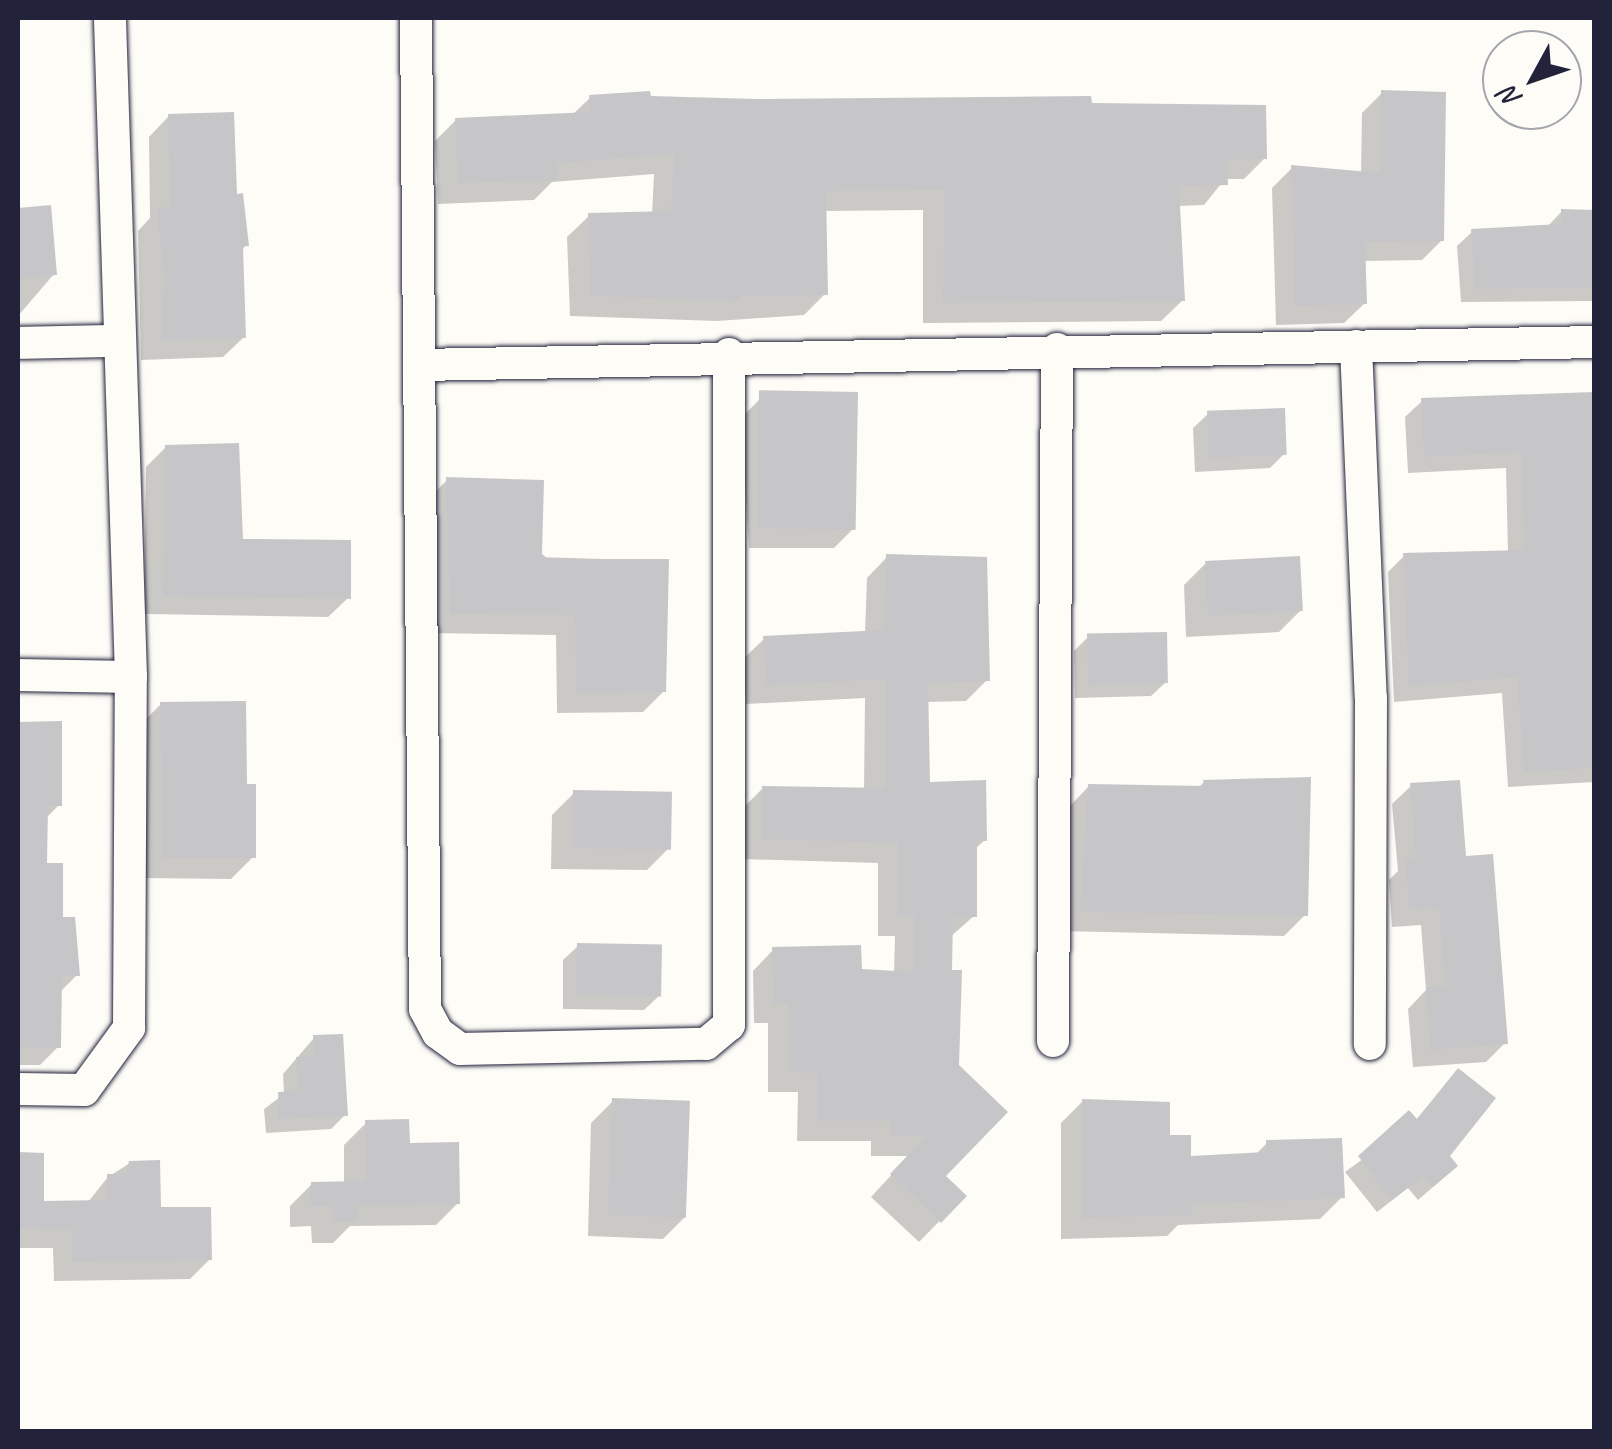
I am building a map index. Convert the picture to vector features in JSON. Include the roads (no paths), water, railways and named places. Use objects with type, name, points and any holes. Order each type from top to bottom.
[{"type":"street","points":[[18,1089],[84,1090],[129,1028],[131,678],[117,341],[110,18]]},
{"type":"street","points":[[416,18],[425,1009],[438,1033],[460,1049],[706,1044],[723,1033],[732,1015],[729,354]]},
{"type":"street","points":[[18,344],[117,341]]},
{"type":"street","points":[[420,364],[729,354],[1594,342]]},
{"type":"street","points":[[1356,346],[1371,698],[1370,1044]]},
{"type":"street","points":[[1053,1041],[1056,349]]},
{"type":"street","points":[[18,675],[131,678]]}]
